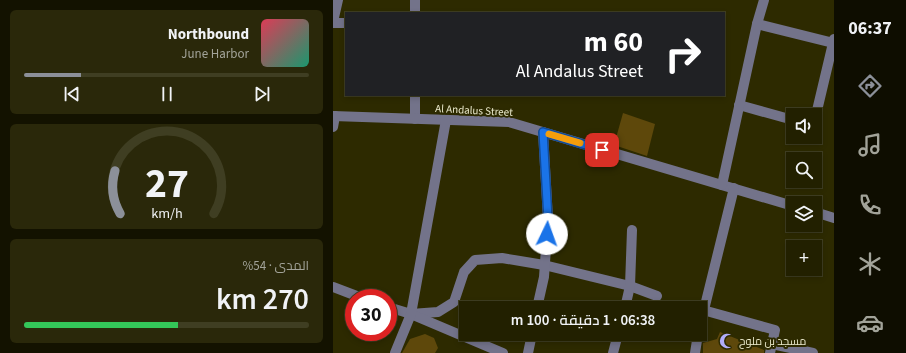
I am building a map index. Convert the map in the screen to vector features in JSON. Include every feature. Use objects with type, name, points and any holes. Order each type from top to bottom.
[{"type":"street","points":[[338,0],[333,22],[345,23]]},
{"type":"street","points":[[415,0],[415,12]]},
{"type":"street","points":[[721,185],[757,24],[764,0]]},
{"type":"street","points":[[757,24],[834,41],[818,108]]},
{"type":"street","points":[[415,96],[415,119]]},
{"type":"street","points":[[739,105],[786,118]]},
{"type":"street","points":[[333,127],[334,116]]},
{"type":"street","name":"Al Andalus Street","points":[[334,116],[509,122],[786,204]]},
{"type":"street","points":[[395,353],[411,314],[446,120]]},
{"type":"street","points":[[539,301],[544,277],[548,219],[543,132]]},
{"type":"street","points":[[705,301],[733,188]]},
{"type":"street","points":[[822,214],[834,218]]},
{"type":"street","points":[[627,301],[630,286],[632,230]]},
{"type":"street","points":[[411,314],[438,312],[454,302],[464,272],[475,260],[501,258],[544,265],[630,286],[657,296]]},
{"type":"street","points":[[333,287],[345,292]]},
{"type":"street","points":[[397,310],[411,314],[503,353]]},
{"type":"street","points":[[707,311],[775,330],[771,348],[813,353]]},
{"type":"street","points":[[528,353],[531,341]]},
{"type":"street","points":[[613,353],[616,341]]},
{"type":"street","points":[[695,353],[698,341]]},
{"type":"building","points":[[623,113],[655,124],[647,156],[614,145]]},
{"type":"building","name":"مسجد بن ملوح","points":[[720,332],[764,350],[764,353],[703,353],[703,343],[717,339]]},
{"type":"building","points":[[425,334],[434,338],[438,348],[435,353],[402,353],[410,339]]},
{"type":"slow traffic","points":[[549,134],[580,143]]},
{"type":"place","name":"مسجد بن ملوح","points":[[727,341]]},
{"type":"route","points":[[547,234],[548,219],[543,132],[602,150]]}]
